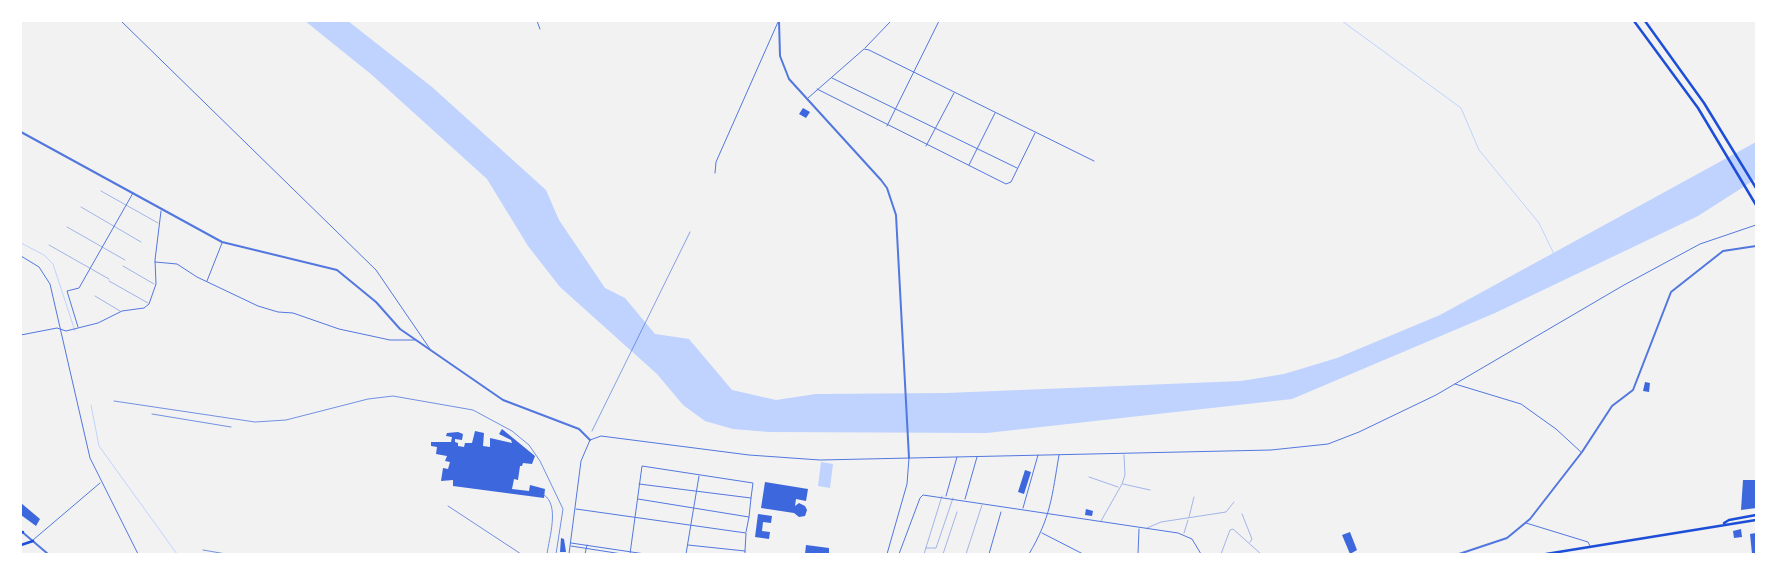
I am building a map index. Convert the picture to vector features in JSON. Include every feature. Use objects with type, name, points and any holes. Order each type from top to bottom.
[{"type":"main road","points":[[1634,21],[1698,108],[1756,206]]},
{"type":"main road","points":[[1645,21],[1704,103],[1756,188]]},
{"type":"main road","points":[[1724,523],[1729,520],[1756,515]]},
{"type":"main road","points":[[1546,554],[1724,523],[1756,520]]},
{"type":"main road","points":[[21,545],[32,541]]},
{"type":"street","points":[[121,21],[376,270],[432,351]]},
{"type":"street","points":[[537,21],[540,29]]},
{"type":"street","points":[[779,21],[778,33],[782,66],[789,79],[887,188],[896,215],[908,458],[907,484],[886,554]]},
{"type":"street","points":[[715,174],[716,162],[779,21]]},
{"type":"street","points":[[807,98],[864,49],[891,21]]},
{"type":"street","points":[[887,126],[939,21]]},
{"type":"street","points":[[864,49],[1094,161]]},
{"type":"street","points":[[832,78],[1018,168]]},
{"type":"street","points":[[817,89],[926,146],[1006,184],[1010,182],[1036,132]]},
{"type":"street","points":[[926,146],[955,92]]},
{"type":"street","points":[[968,166],[996,112]]},
{"type":"street","points":[[21,132],[222,242],[337,270],[376,302],[400,329],[503,400],[579,429],[590,440]]},
{"type":"street","points":[[78,328],[68,291],[78,288],[134,193]]},
{"type":"street","points":[[21,335],[57,328],[61,330],[78,328],[122,312],[144,308],[149,304],[156,284],[155,262],[162,210]]},
{"type":"street","points":[[569,554],[581,461],[590,440],[606,435],[790,458],[977,457],[1271,450],[1328,444],[1367,428],[1455,384],[1700,244],[1756,225]]},
{"type":"street","points":[[206,282],[222,242]]},
{"type":"street","points":[[1458,554],[1507,538],[1526,523],[1582,452],[1612,406],[1633,390],[1668,296],[1723,251],[1756,246]]},
{"type":"street","points":[[21,256],[31,260],[46,275],[50,284],[90,458],[138,554]]},
{"type":"street","points":[[155,262],[177,264],[206,282],[247,303],[278,312],[293,313],[339,329],[390,340],[415,340]]},
{"type":"street","points":[[1455,384],[1521,404],[1556,429],[1582,452]]},
{"type":"street","points":[[1029,554],[1042,533],[1050,513],[1059,454]]},
{"type":"street","points":[[1022,509],[1038,455]]},
{"type":"street","points":[[946,497],[957,457]]},
{"type":"street","points":[[965,500],[977,457]]},
{"type":"street","points":[[630,553],[638,484],[642,466],[753,483],[745,553],[688,545]]},
{"type":"street","points":[[686,554],[699,474]]},
{"type":"street","points":[[32,541],[101,482]]},
{"type":"street","points":[[638,484],[751,498]]},
{"type":"street","points":[[899,554],[920,498],[923,495],[942,496],[1184,535],[1196,542],[1201,554]]},
{"type":"street","points":[[637,499],[749,517]]},
{"type":"street","points":[[575,509],[746,533]]},
{"type":"street","points":[[989,554],[1002,512]]},
{"type":"street","points":[[1526,523],[1588,542],[1591,546]]},
{"type":"street","points":[[1138,554],[1140,528]]},
{"type":"street","points":[[22,532],[48,554]]},
{"type":"street","points":[[1042,533],[1083,554]]},
{"type":"street","points":[[571,542],[645,554]]},
{"type":"street","points":[[585,554],[587,545]]},
{"type":"street","points":[[570,546],[622,554]]},
{"type":"lane","points":[[101,191],[160,223]]},
{"type":"lane","points":[[81,207],[141,242]]},
{"type":"lane","points":[[67,227],[125,260]]},
{"type":"lane","points":[[49,245],[149,304]]},
{"type":"lane","points":[[123,266],[156,284]]},
{"type":"lane","points":[[95,296],[122,312]]},
{"type":"lane","points":[[1101,522],[1122,484],[1124,452]]},
{"type":"lane","points":[[1089,477],[1119,488]]},
{"type":"lane","points":[[1122,484],[1150,490]]},
{"type":"lane","points":[[924,554],[942,496]]},
{"type":"lane","points":[[1184,535],[1194,497]]},
{"type":"lane","points":[[926,548],[936,548],[952,498]]},
{"type":"lane","points":[[1146,529],[1150,525],[1226,512],[1234,502]]},
{"type":"lane","points":[[966,554],[983,503]]},
{"type":"lane","points":[[944,554],[957,512]]},
{"type":"lane","points":[[1242,514],[1252,539],[1249,544]]},
{"type":"lane","points":[[1221,554],[1230,530],[1233,529],[1261,554]]},
{"type":"path","points":[[592,431],[690,232]]},
{"type":"water","points":[[305,21],[348,21],[432,87],[546,190],[559,220],[605,288],[625,298],[655,334],[689,339],[732,390],[776,400],[816,394],[946,393],[1241,381],[1284,374],[1337,358],[1440,315],[1756,142],[1756,179],[1698,216],[1495,313],[1292,399],[987,433],[769,432],[733,429],[705,421],[683,405],[657,374],[560,287],[528,246],[487,179],[372,75]]},
{"type":"water","points":[[821,462],[833,464],[830,488],[818,486]]},
{"type":"building","points":[[803,108],[810,112],[806,118],[799,114]]},
{"type":"building","points":[[1645,382],[1650,383],[1649,392],[1643,391]]},
{"type":"building","points":[[502,429],[535,456],[532,464],[523,463],[520,466],[518,480],[514,479],[512,489],[529,491],[530,485],[545,489],[544,498],[453,486],[453,480],[441,481],[443,468],[448,469],[450,462],[445,461],[447,456],[436,454],[437,447],[431,446],[431,442],[451,442],[452,437],[446,436],[447,433],[458,432],[463,434],[462,440],[455,439],[455,442],[458,443],[458,446],[464,447],[465,443],[472,443],[475,431],[484,433],[483,446],[490,447],[490,438],[512,443],[511,440],[499,434]]},
{"type":"building","points":[[1025,470],[1031,472],[1024,494],[1018,492]]},
{"type":"building","points":[[1743,480],[1756,480],[1756,508],[1741,510]]},
{"type":"building","points":[[765,482],[808,489],[806,501],[796,499],[795,506],[799,503],[805,506],[807,510],[805,516],[799,517],[794,513],[761,508]]},
{"type":"building","points":[[21,503],[40,519],[36,526],[21,515]]},
{"type":"building","points":[[1086,509],[1093,511],[1092,516],[1085,515]]},
{"type":"building","points":[[758,514],[772,516],[771,523],[763,522],[762,531],[770,532],[769,539],[755,537]]},
{"type":"building","points":[[1741,529],[1742,537],[1734,538],[1733,531]]},
{"type":"building","points":[[1350,532],[1357,550],[1350,554],[1342,535]]},
{"type":"building","points":[[1756,533],[1756,554],[1752,554],[1750,534]]},
{"type":"building","points":[[561,538],[564,539],[566,552],[560,552]]},
{"type":"building","points":[[806,545],[829,548],[829,554],[805,554]]},
{"type":"waterway","points":[[1342,21],[1461,108],[1479,150],[1539,223],[1554,254]]},
{"type":"waterway","points":[[21,243],[44,255],[53,264],[75,331]]},
{"type":"waterway","points":[[91,405],[99,446],[177,554]]},
{"type":"railway","points":[[114,401],[255,422],[286,420],[368,399],[393,396],[473,410],[512,431],[529,445],[540,461],[563,509],[556,554]]},
{"type":"railway","points":[[152,414],[231,427]]},
{"type":"railway","points":[[544,495],[552,506],[553,514],[547,554]]},
{"type":"railway","points":[[448,506],[521,554]]},
{"type":"railway","points":[[203,550],[226,554]]}]
